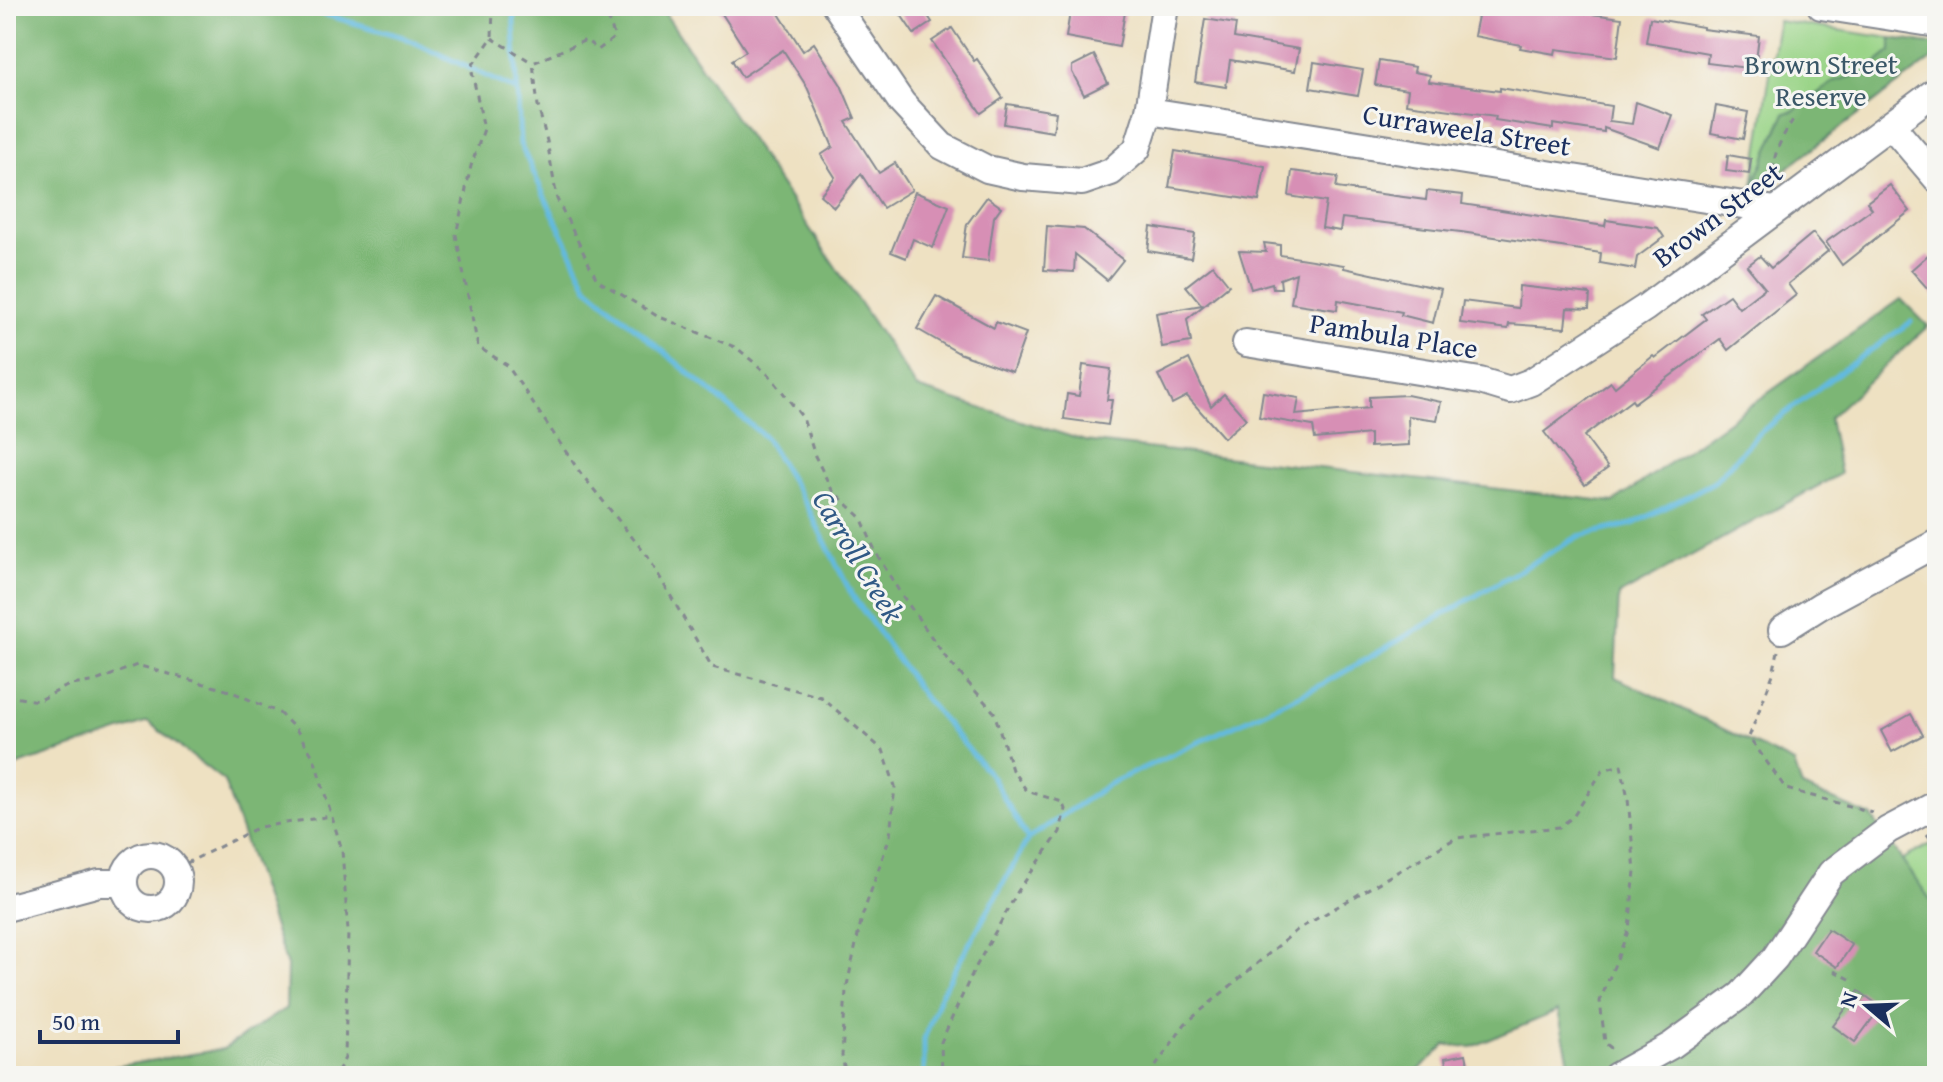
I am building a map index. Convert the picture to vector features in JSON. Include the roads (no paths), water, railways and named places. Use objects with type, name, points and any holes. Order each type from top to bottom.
[{"type":"street","points":[[836,6],[902,103],[942,146],[987,169],[1023,177],[1082,182],[1111,172],[1137,149],[1149,111],[1165,6]]},
{"type":"street","points":[[1821,6],[1937,24]]},
{"type":"street","name":"Brown Street","points":[[1531,382],[1645,308],[1937,90]]},
{"type":"street","name":"Curraweela Street","points":[[1149,111],[1779,207]]},
{"type":"street","points":[[1891,125],[1937,179]]},
{"type":"street","name":"Pambula Place","points":[[1246,343],[1480,381],[1510,390],[1531,382]]},
{"type":"street","points":[[1782,630],[1937,543]]},
{"type":"street","points":[[1625,1071],[1672,1045],[1741,995],[1775,958],[1831,873],[1888,830],[1937,804]]},
{"type":"street","points":[[146,855],[163,857],[178,877],[175,894],[170,901],[155,909],[138,907],[131,902],[123,883],[131,862],[146,855]]},
{"type":"street","points":[[6,908],[99,883],[123,883]]},
{"type":"waterway","points":[[248,6],[302,8],[403,37],[516,90]]},
{"type":"waterway","name":"Carroll Creek","points":[[513,6],[520,144],[588,288],[765,437],[808,508],[852,595],[924,697],[991,776],[1028,839],[940,996],[924,1039],[924,1076]]},
{"type":"waterway","points":[[1028,839],[1109,784],[1325,683],[1579,536],[1633,524],[1714,482],[1758,434],[1911,322]]},
{"type":"park label","name":"Brown Street Reserve","points":[[1821,79]]}]
